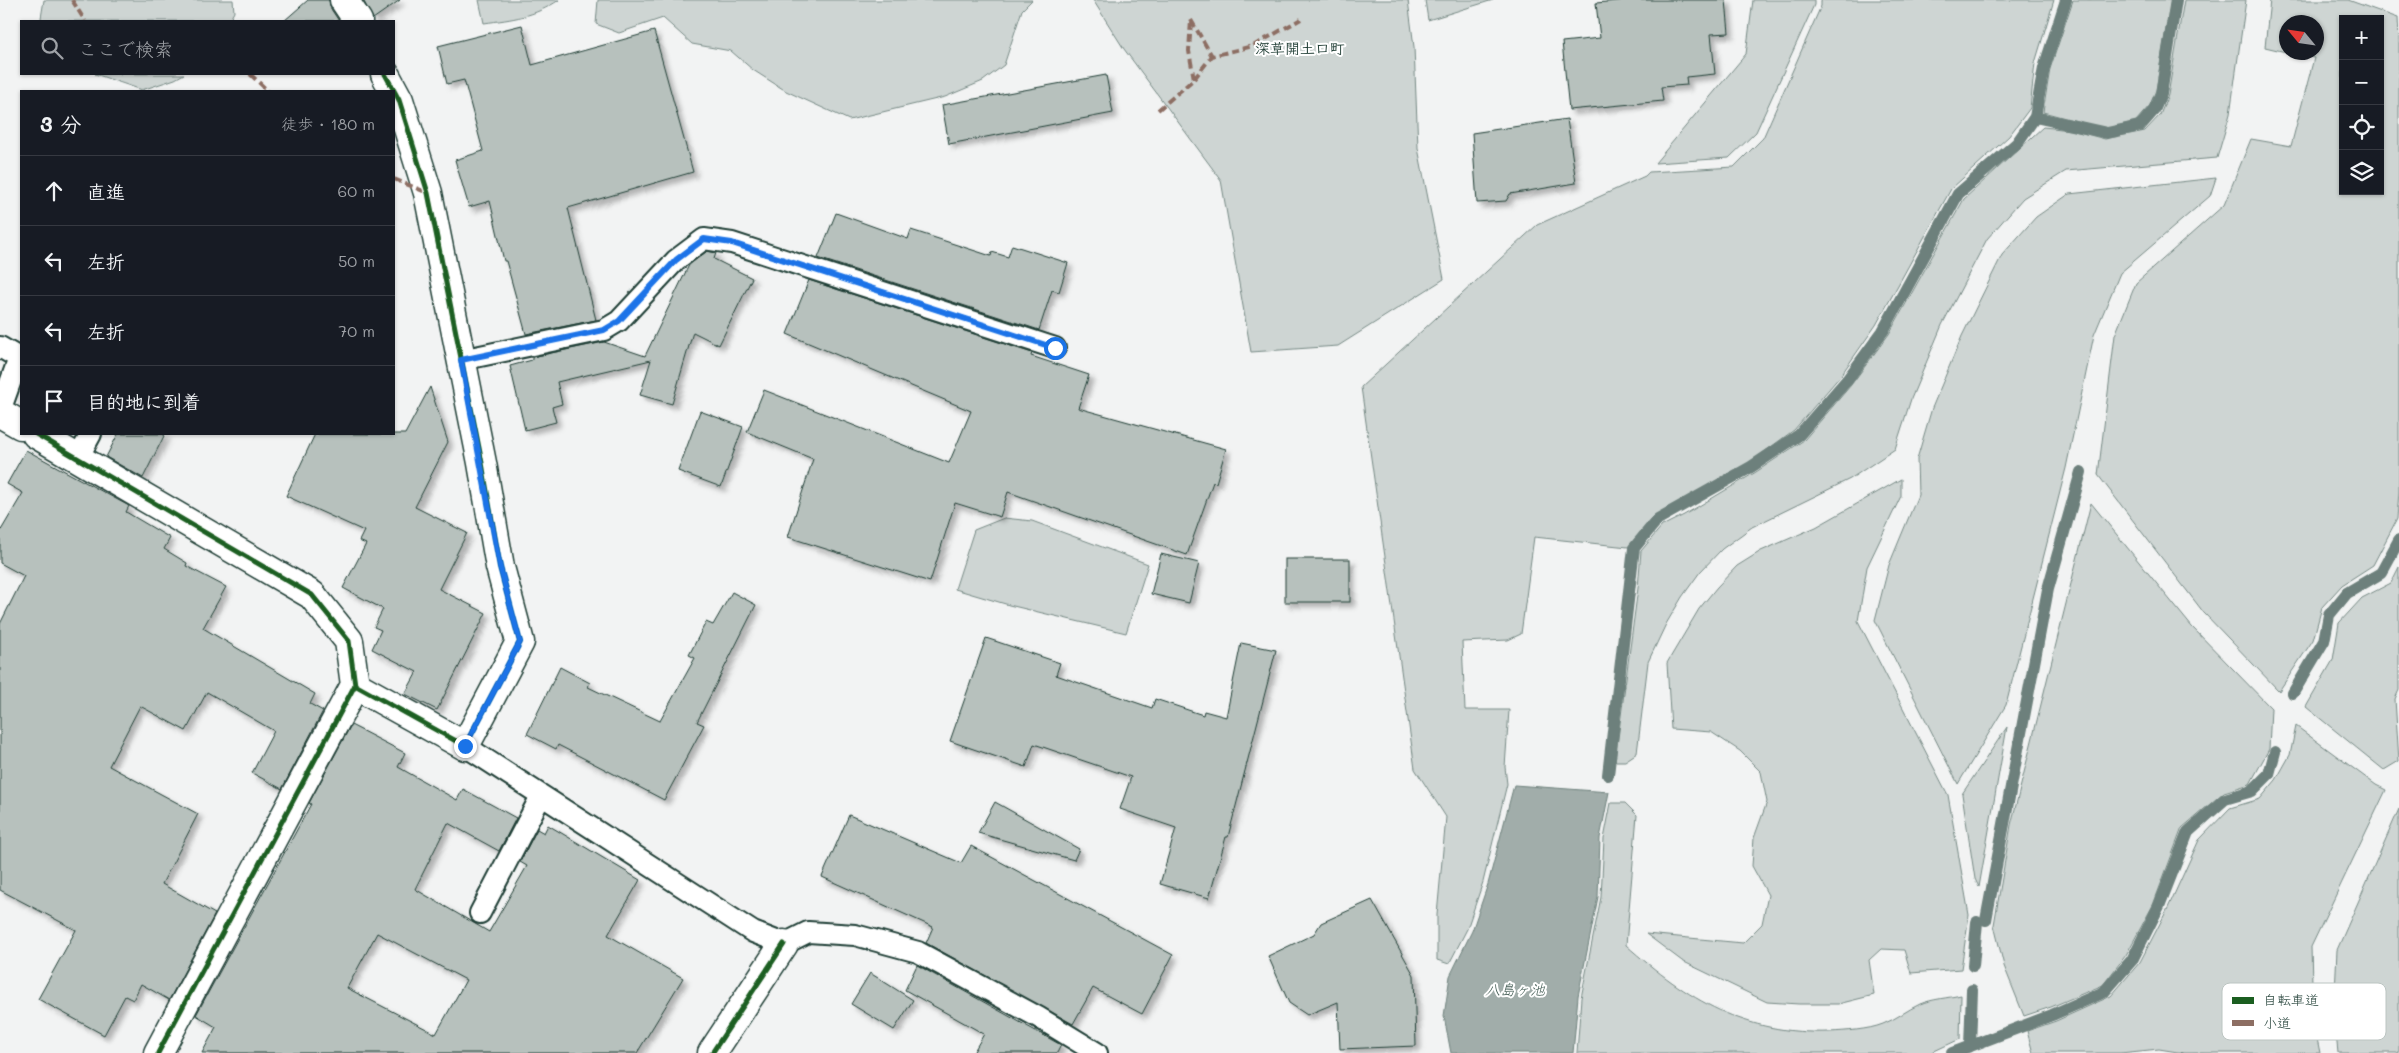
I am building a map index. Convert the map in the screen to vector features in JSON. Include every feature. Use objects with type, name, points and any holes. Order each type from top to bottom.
[{"type":"street","points":[[344,0],[357,20]]},
{"type":"street","points":[[386,75],[394,90]]},
{"type":"street","points":[[355,685],[465,746],[520,642],[500,567],[428,193],[395,93]]},
{"type":"street","points":[[0,412],[20,424]]},
{"type":"street","points":[[38,435],[312,596],[349,641],[355,685],[158,1053]]},
{"type":"street","points":[[712,1053],[784,944]]},
{"type":"lane","points":[[461,360],[604,330],[619,321],[676,260],[704,239],[732,243],[1055,348]]},
{"type":"lane","points":[[0,347],[19,358],[0,412]]},
{"type":"lane","points":[[78,458],[90,435]]},
{"type":"lane","points":[[465,746],[753,932],[784,944],[808,932],[855,935],[918,952],[1038,1017],[1097,1053]]},
{"type":"lane","points":[[480,912],[541,796]]},
{"type":"shaded area","points":[[44,0],[233,0],[234,12],[230,20],[43,20],[41,18]]},
{"type":"shaded area","points":[[479,0],[559,0],[532,14],[484,23]]},
{"type":"shaded area","points":[[598,0],[1032,0],[1022,10],[1004,65],[983,81],[945,97],[849,120],[786,91],[753,70],[731,51],[692,44],[663,18],[619,33],[596,24]]},
{"type":"shaded area","points":[[1093,0],[1408,0],[1414,47],[1418,148],[1444,279],[1338,346],[1251,352],[1221,180],[1124,49]]},
{"type":"shaded area","points":[[1425,0],[1493,0],[1428,20]]},
{"type":"shaded area","points":[[1753,0],[1814,0],[1814,5],[1756,132],[1729,158],[1655,163],[1746,54]]},
{"type":"shaded area","points":[[1821,0],[2054,0],[2035,63],[2030,108],[2009,136],[1951,189],[1876,325],[1841,375],[1794,430],[1749,463],[1655,515],[1628,547],[1534,537],[1521,634],[1508,640],[1462,642],[1465,710],[1509,710],[1505,767],[1507,784],[1483,882],[1467,929],[1449,964],[1437,960],[1437,915],[1446,817],[1415,769],[1361,387],[1537,225],[1645,176],[1649,172],[1734,167],[1763,138],[1821,6]]},
{"type":"shaded area","points":[[2073,0],[2171,0],[2156,90],[2150,105],[2136,121],[2107,129],[2043,112],[2050,69]]},
{"type":"shaded area","points":[[2184,0],[2246,0],[2230,114],[2217,158],[2066,171],[2023,198],[1987,239],[1942,325],[1911,399],[1895,449],[1850,479],[1752,527],[1722,549],[1700,572],[1666,624],[1648,662],[1637,753],[1625,761],[1615,761],[1638,588],[1641,551],[1662,526],[1756,472],[1804,440],[1851,385],[1889,334],[1964,199],[2043,127],[2071,130],[2105,139],[2145,131],[2160,115],[2168,95]]},
{"type":"shaded area","points":[[2270,0],[2348,0],[2398,18],[2399,491],[2397,519],[2373,565],[2342,585],[2322,607],[2313,640],[2279,691],[2204,613],[2098,475],[2115,335],[2136,283],[2224,205],[2251,139],[2291,146],[2313,60],[2324,60],[2324,15],[2279,15],[2279,50],[2265,47]]},
{"type":"shaded area","points":[[98,75],[182,75],[142,90]]},
{"type":"shaded area","points":[[2216,178],[2210,196],[2120,273],[2094,335],[2066,468],[2006,705],[1958,784],[1875,620],[1889,565],[1918,495],[1917,459],[1932,408],[1962,336],[2002,255],[2036,217],[2069,194]]},
{"type":"shaded area","points":[[1901,479],[1901,496],[1867,567],[1858,621],[1948,795],[1969,915],[1961,969],[1911,973],[1904,950],[1881,949],[1869,960],[1874,995],[1838,1004],[1767,1002],[1682,961],[1646,934],[1743,943],[1762,924],[1768,895],[1752,866],[1754,838],[1767,802],[1761,772],[1740,751],[1711,732],[1671,729],[1667,663],[1699,609],[1737,566],[1761,551],[1816,527]]},
{"type":"shaded area","points":[[2091,503],[2192,627],[2271,708],[2269,749],[2250,784],[2224,792],[2182,828],[2153,905],[2126,955],[2103,985],[2024,1016],[2004,966],[1994,925],[2011,825]]},
{"type":"shaded area","points":[[1004,518],[1032,521],[1148,564],[1126,633],[1009,605],[955,589],[974,530]]},
{"type":"shaded area","points":[[2399,567],[2399,690],[2395,699],[2399,761],[2384,770],[2306,707],[2333,660],[2339,623],[2362,598],[2391,583]]},
{"type":"shaded area","points":[[2296,726],[2376,785],[2386,790],[2311,947],[2312,983],[2222,983],[2222,1040],[2317,1040],[2320,1053],[2184,1053],[2159,1049],[2120,1053],[2033,1053],[2027,1031],[2056,1021],[2111,996],[2140,962],[2168,908],[2199,840],[2230,808],[2260,799],[2276,780],[2290,755]]},
{"type":"shaded area","points":[[2007,727],[1979,887],[1975,879],[1962,794]]},
{"type":"shaded area","points":[[1611,803],[1625,803],[1637,815],[1626,945],[1672,982],[1719,1010],[1744,1020],[1771,1027],[1799,1031],[1830,1032],[1871,1028],[1888,1022],[1925,1002],[1961,995],[1960,1039],[1930,1053],[1577,1053],[1581,998],[1601,897],[1604,839]]},
{"type":"shaded area","points":[[2399,809],[2399,1053],[2338,1053],[2337,1040],[2386,1040],[2386,983],[2335,983],[2337,950]]},
{"type":"water","name":"八島ヶ池","points":[[1514,785],[1609,792],[1600,838],[1598,897],[1578,996],[1573,1053],[1451,1053],[1444,1016],[1450,976],[1472,931],[1488,884]]},
{"type":"building","points":[[308,0],[329,0],[331,9],[338,20],[285,20]]},
{"type":"building","points":[[363,0],[400,0],[373,19]]},
{"type":"building","points":[[1627,0],[1726,0],[1729,33],[1711,34],[1715,74],[1686,77],[1687,85],[1661,87],[1663,101],[1569,110],[1562,42],[1600,38],[1596,3]]},
{"type":"building","points":[[522,25],[532,65],[654,31],[693,172],[568,208],[596,320],[526,334],[506,261],[504,261],[490,201],[469,207],[455,160],[483,151],[464,80],[447,84],[438,46]]},
{"type":"building","points":[[1106,75],[1113,113],[949,144],[942,105]]},
{"type":"building","points":[[1567,119],[1576,183],[1510,194],[1506,201],[1477,203],[1472,133]]},
{"type":"building","points":[[836,213],[908,239],[911,230],[991,256],[992,252],[1008,257],[1012,245],[1068,263],[1059,292],[1052,290],[1039,330],[818,258]]},
{"type":"building","points":[[707,251],[716,253],[714,259],[752,278],[719,345],[693,332],[672,404],[640,395],[651,360],[557,382],[562,404],[552,407],[556,422],[525,430],[510,366],[532,360],[532,357],[604,342],[645,356],[689,265]]},
{"type":"building","points":[[809,280],[1032,353],[1031,356],[1089,375],[1078,408],[1226,449],[1216,483],[1213,482],[1187,555],[1008,492],[1000,517],[955,503],[930,582],[788,537],[813,459],[747,432],[764,390],[949,463],[971,411],[787,334]]},
{"type":"building","points":[[430,387],[448,442],[415,507],[467,533],[439,589],[486,613],[437,710],[405,694],[417,672],[372,649],[381,630],[374,627],[383,609],[343,588],[366,544],[359,541],[364,531],[286,496],[315,435],[405,434]]},
{"type":"building","points":[[700,411],[743,427],[721,487],[678,471]]},
{"type":"building","points":[[117,435],[164,435],[143,478],[106,457]]},
{"type":"building","points":[[26,450],[129,506],[126,512],[170,538],[164,549],[187,563],[186,566],[226,587],[203,628],[315,694],[310,704],[323,711],[282,789],[252,773],[274,731],[207,692],[186,731],[140,706],[109,766],[198,814],[162,884],[215,914],[169,1000],[141,984],[133,1000],[125,996],[104,1035],[38,999],[76,930],[0,890],[0,624],[24,576],[0,563],[0,532],[23,493],[7,484]]},
{"type":"building","points":[[1161,554],[1199,563],[1189,603],[1151,594]]},
{"type":"building","points":[[1285,559],[1350,559],[1350,602],[1285,602]]},
{"type":"building","points":[[732,592],[756,605],[697,722],[704,725],[664,800],[558,745],[556,749],[527,734],[560,667],[590,683],[588,687],[660,721],[695,658],[689,655],[706,622],[713,625]]},
{"type":"building","points":[[986,638],[1060,663],[1056,675],[1152,708],[1155,699],[1203,715],[1204,711],[1226,717],[1241,643],[1276,650],[1228,837],[1226,837],[1209,898],[1160,884],[1176,828],[1120,809],[1131,777],[1034,744],[1026,767],[950,741]]},
{"type":"building","points":[[351,725],[405,753],[398,767],[457,800],[463,789],[516,818],[499,851],[448,823],[415,889],[489,932],[527,866],[520,862],[537,829],[544,833],[548,825],[640,880],[608,935],[683,978],[637,1053],[202,1053],[216,1027],[196,1015],[311,804],[309,803]],"holes":[[[377,933],[466,980],[436,1034],[347,988]]]},
{"type":"building","points":[[995,802],[1079,849],[1074,860],[978,833]]},
{"type":"building","points":[[849,815],[961,863],[971,846],[1173,955],[1142,1014],[1093,988],[1073,1024],[926,943],[933,927],[822,877]]},
{"type":"building","points":[[1372,900],[1414,975],[1416,1046],[1340,1049],[1338,1002],[1307,1015],[1289,1003],[1268,956],[1314,934],[1321,923]]},
{"type":"building","points":[[917,965],[1061,1045],[1057,1053],[973,1053],[984,1034],[905,990]]},
{"type":"building","points":[[870,973],[913,1000],[894,1030],[851,1004]]},
{"type":"waterway","points":[[1608,775],[1634,548],[1658,519],[1751,467],[1799,435],[1847,380],[1883,331],[1958,194],[2017,143],[2035,117],[2044,68],[2066,0]]},
{"type":"waterway","points":[[2035,117],[2107,133],[2140,126],[2154,110],[2161,94],[2176,0]]},
{"type":"waterway","points":[[1986,920],[2048,589],[2081,472]]},
{"type":"waterway","points":[[2293,693],[2324,641],[2329,615],[2347,593],[2381,573],[2399,540]]},
{"type":"waterway","points":[[1952,1053],[2052,1015],[2104,992],[2132,960],[2159,906],[2188,832],[2225,799],[2252,791],[2269,774],[2275,752]]},
{"type":"waterway","points":[[1973,966],[1977,922]]},
{"type":"waterway","points":[[1970,1046],[1972,990]]},
{"type":"marked path","points":[[72,0],[84,20]]},
{"type":"marked path","points":[[1194,79],[1212,56],[1253,46],[1301,19]]},
{"type":"marked path","points":[[1191,20],[1212,56]]},
{"type":"marked path","points":[[1158,110],[1194,79],[1189,51],[1191,20]]},
{"type":"marked path","points":[[251,75],[267,90]]},
{"type":"marked path","points":[[395,179],[428,193]]},
{"type":"cycle path","points":[[386,75],[394,90]]},
{"type":"cycle path","points":[[355,685],[465,746],[520,642],[500,567],[482,463],[428,193],[395,93]]},
{"type":"cycle path","points":[[38,435],[312,595],[349,641],[355,685],[158,1053]]},
{"type":"cycle path","points":[[712,1053],[784,944]]},
{"type":"district","name":"深草開土口町","points":[[1300,48]]},
{"type":"route","points":[[465,746],[520,642],[500,567],[482,463],[461,360],[604,330],[619,321],[676,260],[704,239],[732,243],[1055,348]]}]
